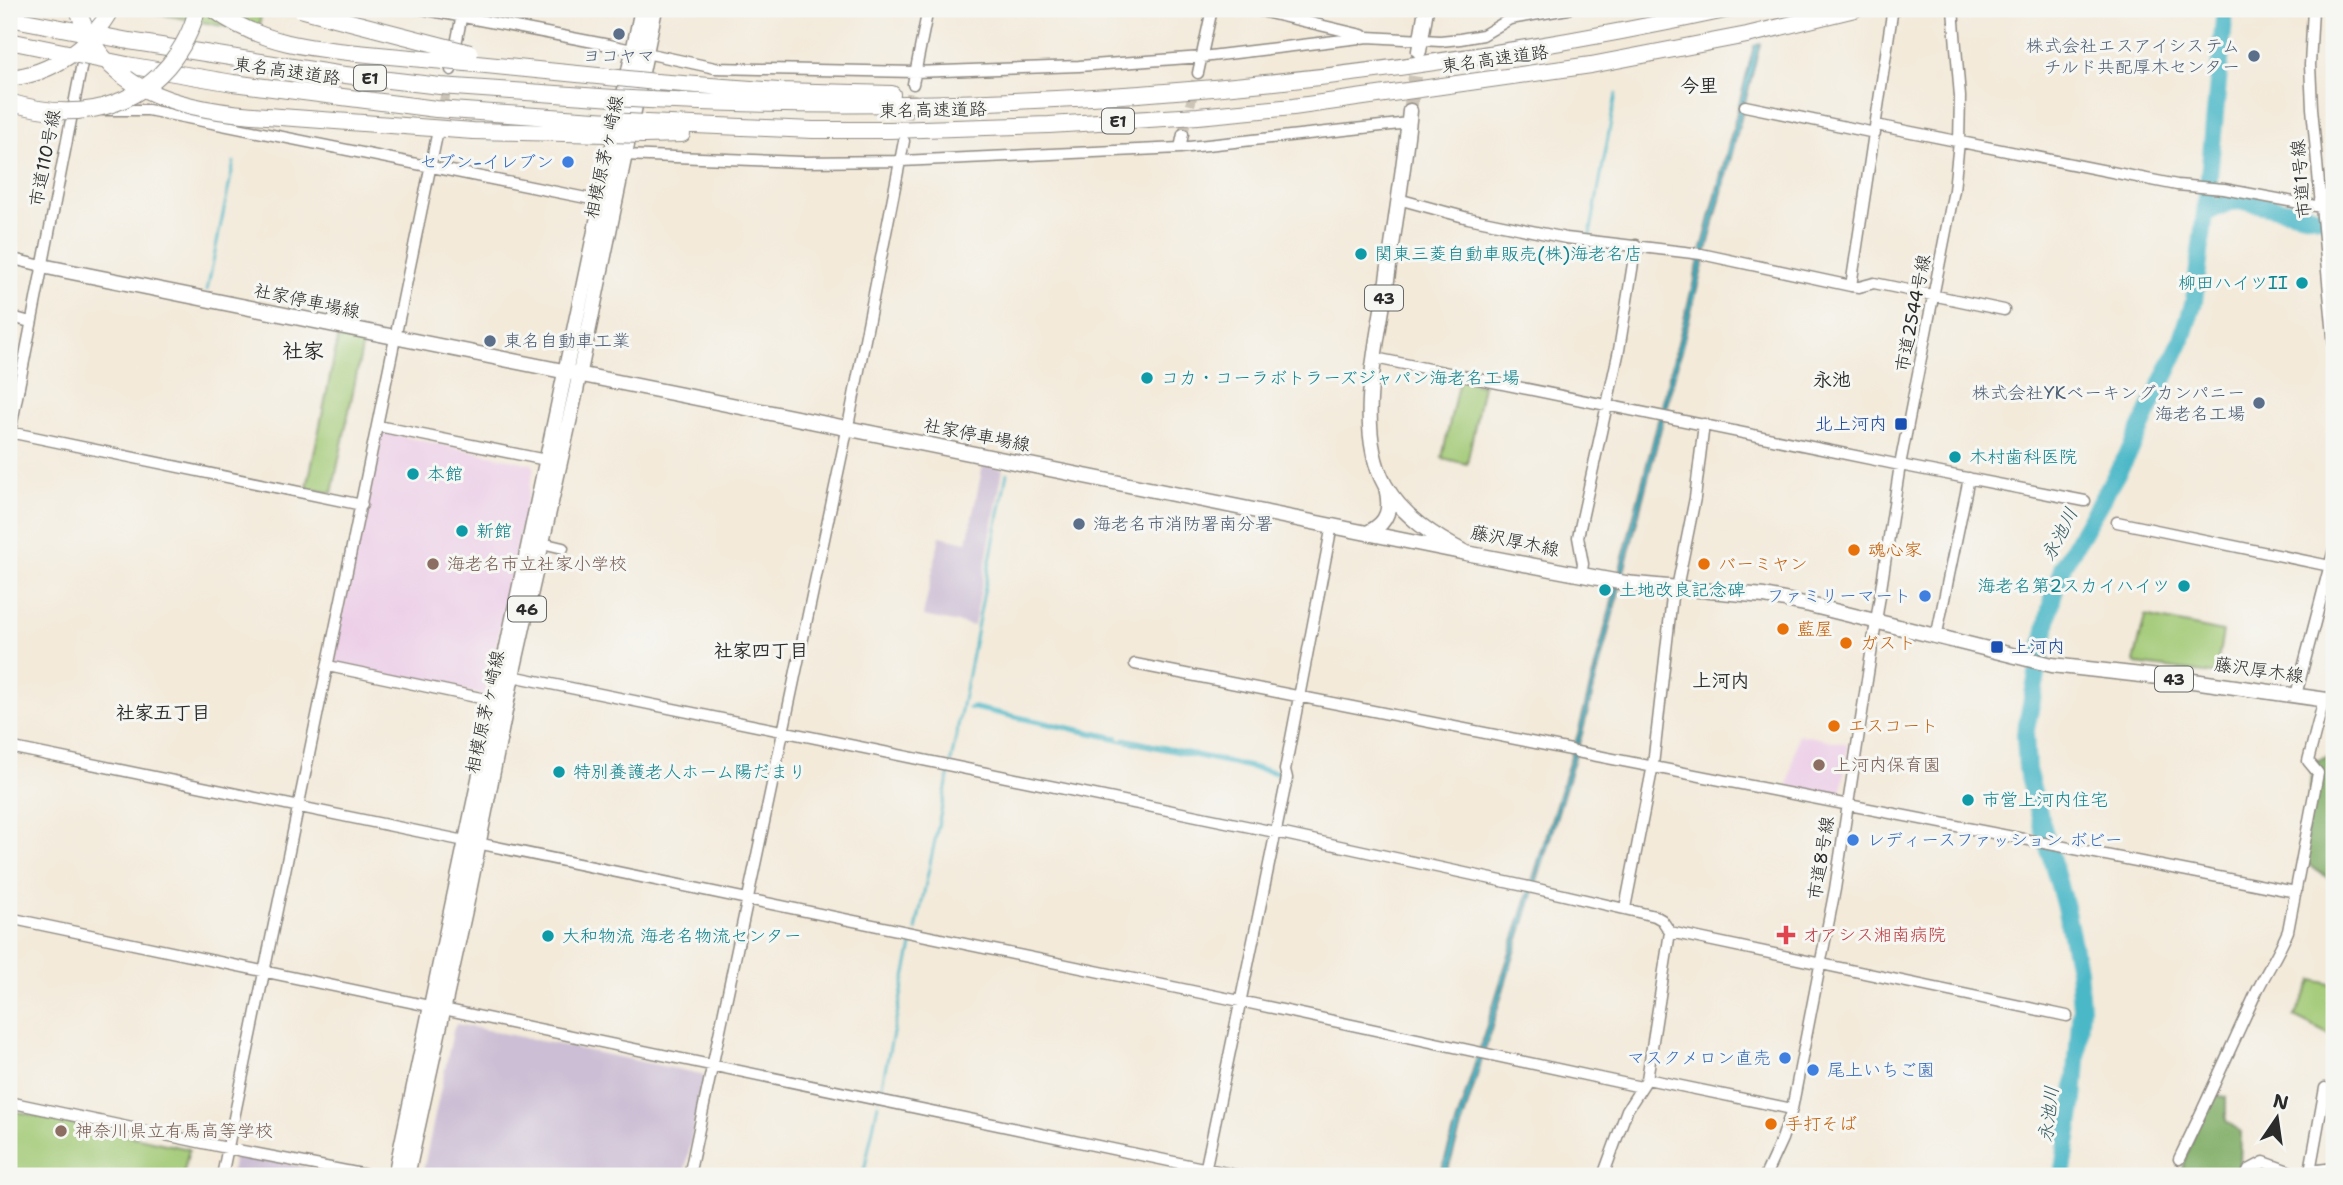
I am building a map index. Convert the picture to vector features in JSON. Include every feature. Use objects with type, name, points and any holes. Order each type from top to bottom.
[{"type":"highway","points":[[78,9],[93,43],[120,74],[137,86],[187,106],[253,115],[473,131],[609,127]]},
{"type":"highway","points":[[9,78],[36,73],[69,56],[95,31],[111,9]]},
{"type":"highway","points":[[9,102],[32,109],[69,113],[121,102],[149,85],[179,52],[192,28],[197,9]]},
{"type":"highway","points":[[214,9],[247,30],[289,44],[326,50],[462,62],[518,62],[656,82],[779,91],[1031,100]]},
{"type":"highway","points":[[300,9],[462,62]]},
{"type":"highway","name":"東名高速道路","points":[[9,18],[129,41],[427,85],[649,100],[814,105],[1031,100],[1209,89],[1421,52],[1492,55],[1730,9]]},
{"type":"highway","name":"東名高速道路","points":[[9,41],[233,83],[609,127],[969,129],[1112,122],[1293,107],[1591,65],[1747,35],[1855,9]]},
{"type":"main road","name":"相模原茅ヶ崎線","points":[[407,1176],[495,701],[546,460],[572,374],[623,155],[640,52],[642,9]]},
{"type":"main road","name":"相模原茅ヶ崎線","points":[[471,842],[541,543],[601,201],[640,52],[655,9]]},
{"type":"main road","points":[[1421,52],[1426,9]]},
{"type":"main road","name":"藤沢厚木線","points":[[1409,117],[1376,358],[1370,411],[1371,436],[1385,485],[1405,510],[1428,530],[1466,553],[1620,582],[1764,596],[2052,665],[2329,700]]},
{"type":"main road","name":"社家停車場線","points":[[42,266],[1466,553]]},
{"type":"main road","points":[[1369,532],[1383,524],[1388,514],[1385,485]]},
{"type":"main road","points":[[1394,538],[1407,527],[1405,510]]},
{"type":"main road","name":"相模原茅ヶ崎線","points":[[395,1176],[437,1009]]},
{"type":"street","name":"市道110号線","points":[[9,434],[93,9]]},
{"type":"street","points":[[422,9],[462,12],[733,70],[915,72],[1079,66],[1202,57],[1368,37]]},
{"type":"street","points":[[913,84],[928,9]]},
{"type":"street","points":[[1198,73],[1212,9]]},
{"type":"street","points":[[1252,9],[1421,52],[1440,41],[1483,35],[1510,19],[1568,9]]},
{"type":"street","name":"市道2544号線","points":[[1877,622],[1900,465],[1954,190],[1960,97],[1953,9]]},
{"type":"street","name":"市道1号線","points":[[2313,9],[2309,65],[2322,225],[2329,239],[2334,347]]},
{"type":"street","points":[[462,12],[462,62]]},
{"type":"street","points":[[1851,286],[1892,14]]},
{"type":"street","points":[[1745,107],[1959,142],[2176,185],[2221,188],[2321,206],[2334,191]]},
{"type":"street","points":[[73,110],[148,110],[601,201]]},
{"type":"street","points":[[623,155],[801,162],[901,161],[1180,148],[1409,117]]},
{"type":"street","points":[[1180,148],[1183,134]]},
{"type":"street","points":[[222,1176],[436,135]]},
{"type":"street","points":[[689,1176],[848,429],[904,141]]},
{"type":"street","points":[[1398,199],[1468,218],[1566,238],[1704,255],[1851,286],[1874,283],[2004,310]]},
{"type":"street","points":[[1581,575],[1583,564],[1578,537],[1608,405],[1636,245]]},
{"type":"street","points":[[9,258],[42,266]]},
{"type":"street","points":[[9,316],[30,322]]},
{"type":"street","points":[[1376,358],[2085,500]]},
{"type":"street","points":[[1625,908],[1653,765],[1675,588],[1695,498],[1704,424]]},
{"type":"street","points":[[378,426],[546,460]]},
{"type":"street","points":[[9,434],[362,505]]},
{"type":"street","points":[[1936,638],[1969,478]]},
{"type":"street","points":[[2117,522],[2330,566]]},
{"type":"street","points":[[1205,1173],[1287,778],[1285,770],[1332,525]]},
{"type":"street","points":[[541,543],[563,548]]},
{"type":"street","points":[[2296,695],[2334,549]]},
{"type":"street","name":"市道8号線","points":[[1765,1176],[1792,1110],[1848,804],[1877,622]]},
{"type":"street","points":[[1135,664],[2296,892]]},
{"type":"street","points":[[328,666],[495,701]]},
{"type":"street","points":[[512,676],[1532,887],[1625,908],[1662,920],[1671,932],[2067,1016]]},
{"type":"street","points":[[2179,1159],[2207,1104],[2266,972],[2288,931],[2318,773],[2308,761],[2329,700]]},
{"type":"street","points":[[9,747],[915,933],[1480,1054],[1792,1110]]},
{"type":"street","points":[[9,918],[1205,1173],[1241,1176]]},
{"type":"street","points":[[1602,1176],[1627,1110],[1644,1083],[1671,932]]},
{"type":"street","points":[[2310,1171],[2325,1088]]},
{"type":"street","points":[[9,1101],[227,1149],[372,1176]]},
{"type":"street","points":[[2246,1176],[2249,1170],[2263,1162],[2294,1173],[2334,1168]]},
{"type":"shaded area","name":"海老名市立社家小学校","points":[[386,433],[532,464],[534,467],[486,693],[483,695],[335,664],[333,660],[380,437]]},
{"type":"shaded area","points":[[983,465],[1003,469],[974,626],[923,616],[940,536],[967,542]]},
{"type":"shaded area","name":"上河内保育園","points":[[1798,734],[1848,744],[1841,796],[1788,786]]},
{"type":"shaded area","points":[[457,1024],[701,1074],[704,1077],[684,1176],[422,1176],[454,1027]]},
{"type":"shaded area","points":[[240,1154],[344,1176],[230,1176],[234,1158]]},
{"type":"green space","points":[[135,9],[262,9],[258,33]]},
{"type":"green space","points":[[338,338],[363,343],[332,493],[307,488]]},
{"type":"green space","points":[[1459,380],[1483,385],[1467,464],[1442,458]]},
{"type":"green space","points":[[2145,616],[2223,632],[2218,660],[2222,661],[2220,675],[2136,664],[2134,662]]},
{"type":"green space","points":[[2334,755],[2334,882],[2307,864],[2306,844],[2312,762]]},
{"type":"green space","points":[[2313,980],[2334,985],[2334,1041],[2332,1036],[2294,1017]]},
{"type":"green space","points":[[2208,1094],[2226,1097],[2226,1121],[2241,1132],[2240,1167],[2237,1176],[2180,1176]]},
{"type":"green space","name":"神奈川県立有馬高等学校","points":[[9,1110],[189,1149],[183,1176],[9,1176]]},
{"type":"water","points":[[1760,44],[1582,734],[1446,1176],[1440,1176],[1578,734],[1754,46]]},
{"type":"waterway","name":"永池川","points":[[2062,1176],[2074,1099],[2081,1008],[2078,969],[2065,907],[2027,770],[2025,734],[2053,595],[2063,566],[2131,449],[2181,342],[2194,301],[2225,9]]},
{"type":"waterway","points":[[1590,235],[1616,94]]},
{"type":"waterway","points":[[207,290],[234,162]]},
{"type":"waterway","points":[[2205,213],[2229,202],[2243,201],[2334,220]]},
{"type":"waterway","points":[[951,762],[1007,473]]},
{"type":"waterway","points":[[971,706],[1118,737]]},
{"type":"waterway","points":[[968,708],[1281,775]]},
{"type":"waterway","points":[[1124,738],[1279,772]]},
{"type":"waterway","points":[[916,930],[950,769]]},
{"type":"waterway","points":[[879,1098],[914,936]]},
{"type":"waterway","points":[[863,1176],[878,1104]]},
{"type":"tunnel","points":[[1410,111],[1418,56]]},
{"type":"tunnel","points":[[437,132],[451,70]]},
{"type":"tunnel","points":[[1183,134],[1198,73]]},
{"type":"tunnel","points":[[905,133],[913,84]]},
{"type":"place","name":"ヨコヤマ","points":[[619,34]]},
{"type":"place","name":"株式会社エスアイシステム チルド共配厚木センター","points":[[2254,56]]},
{"type":"place","name":"セブン-イレブン","points":[[568,162]]},
{"type":"place","name":"関東三菱自動車販売(株)海老名店","points":[[1361,254]]},
{"type":"place","name":"柳田ハイツII","points":[[2302,283]]},
{"type":"place","name":"東名自動車工業","points":[[490,341]]},
{"type":"place","name":"コカ・コーラボトラーズジャパン海老名工場","points":[[1147,378]]},
{"type":"place","name":"株式会社YKベーキングカンパニー 海老名工場","points":[[2259,403]]},
{"type":"place","name":"北上河内","points":[[1901,424]]},
{"type":"place","name":"木村歯科医院","points":[[1955,457]]},
{"type":"place","name":"本館","points":[[413,474]]},
{"type":"place","name":"海老名市消防署南分署","points":[[1079,524]]},
{"type":"place","name":"新館","points":[[462,531]]},
{"type":"place","name":"魂心家","points":[[1854,550]]},
{"type":"place","name":"海老名市立社家小学校","points":[[433,564]]},
{"type":"place","name":"バーミヤン","points":[[1704,564]]},
{"type":"place","name":"海老名第2スカイハイツ","points":[[2184,586]]},
{"type":"place","name":"土地改良記念碑","points":[[1605,590]]},
{"type":"place","name":"ファミリーマート","points":[[1925,596]]},
{"type":"place","name":"藍屋","points":[[1783,629]]},
{"type":"place","name":"ガスト","points":[[1846,643]]},
{"type":"place","name":"上河内","points":[[1997,647]]},
{"type":"place","name":"エスコート","points":[[1834,726]]},
{"type":"place","name":"上河内保育園","points":[[1819,765]]},
{"type":"place","name":"特別養護老人ホーム陽だまり","points":[[559,772]]},
{"type":"place","name":"市営上河内住宅","points":[[1968,800]]},
{"type":"place","name":"レディースファッション ボビー","points":[[1853,840]]},
{"type":"place","name":"オアシス湘南病院","points":[[1786,935]]},
{"type":"place","name":"大和物流 海老名物流センター","points":[[548,936]]},
{"type":"place","name":"マスクメロン直売","points":[[1785,1058]]},
{"type":"place","name":"尾上いちご園","points":[[1813,1070]]},
{"type":"place","name":"手打そば","points":[[1771,1124]]},
{"type":"place","name":"神奈川県立有馬高等学校","points":[[61,1131]]},
{"type":"district","name":"今里","points":[[1699,85]]},
{"type":"district","name":"社家","points":[[303,351]]},
{"type":"district","name":"永池","points":[[1832,379]]},
{"type":"district","name":"社家四丁目","points":[[761,650]]},
{"type":"district","name":"上河内","points":[[1721,680]]},
{"type":"district","name":"社家五丁目","points":[[163,712]]}]
